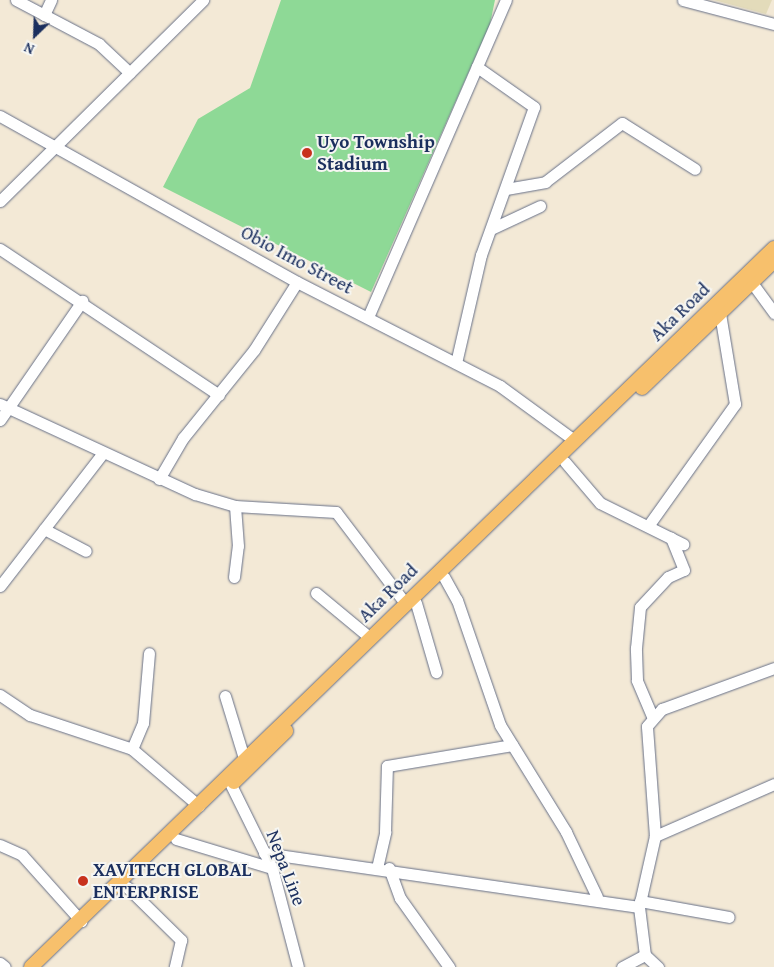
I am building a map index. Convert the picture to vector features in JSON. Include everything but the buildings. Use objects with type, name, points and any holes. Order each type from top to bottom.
[{"type":"main road","name":"Aka Road","points":[[30,967],[81,921],[199,806],[244,758],[370,637],[444,577],[720,313],[774,248]]},
{"type":"main road","name":"Aka Road","points":[[42,967],[231,785],[574,440],[749,279],[774,261]]},
{"type":"street","points":[[16,0],[99,44],[130,73]]},
{"type":"street","points":[[44,16],[51,0]]},
{"type":"street","points":[[0,201],[203,0]]},
{"type":"street","points":[[368,317],[506,0]]},
{"type":"street","points":[[683,0],[774,24]]},
{"type":"street","points":[[456,363],[470,295],[534,107],[477,67]]},
{"type":"street","name":"Obio Imo Street","points":[[0,116],[297,282],[500,386],[574,440]]},
{"type":"street","points":[[506,189],[545,182],[622,123],[695,169]]},
{"type":"street","points":[[493,228],[540,206]]},
{"type":"street","points":[[0,249],[219,395]]},
{"type":"street","points":[[749,279],[774,313]]},
{"type":"street","points":[[158,479],[183,438],[219,395],[297,282]]},
{"type":"street","points":[[0,420],[5,406],[82,302]]},
{"type":"street","points":[[648,526],[734,404],[720,313]]},
{"type":"street","points":[[5,406],[102,454],[158,479],[235,506],[336,512],[410,603],[436,672]]},
{"type":"street","points":[[0,586],[102,454]]},
{"type":"street","points":[[565,462],[595,500],[684,544]]},
{"type":"street","points":[[234,577],[238,553],[235,506]]},
{"type":"street","points":[[44,529],[86,551]]},
{"type":"street","points":[[658,967],[645,955],[640,904],[656,836],[646,734],[652,716],[637,680],[636,648],[640,607],[668,577],[684,570],[672,538]]},
{"type":"street","points":[[444,577],[512,745],[566,832],[597,897]]},
{"type":"street","points":[[316,593],[370,637]]},
{"type":"street","points":[[132,749],[143,723],[149,653]]},
{"type":"street","points":[[652,716],[774,668]]},
{"type":"street","points":[[0,695],[30,715],[132,749],[199,806]]},
{"type":"street","points":[[225,696],[244,758]]},
{"type":"street","points":[[449,967],[400,898],[383,868],[386,766],[512,745]]},
{"type":"street","points":[[656,836],[774,784]]},
{"type":"street","name":"Nepa Line","points":[[231,785],[272,868],[298,967]]},
{"type":"street","points":[[176,839],[272,868]]},
{"type":"street","points":[[0,845],[22,855],[81,921]]},
{"type":"street","points":[[264,853],[597,897],[729,917]]},
{"type":"street","points":[[127,887],[181,940],[175,967]]},
{"type":"street","points":[[622,967],[645,955]]},
{"type":"street","points":[[0,963],[4,967]]},
{"type":"shaded area","points":[[714,0],[772,0],[766,14]]},
{"type":"green space","name":"Uyo Township Stadium","points":[[281,0],[495,0],[490,24],[371,292],[163,187],[198,119],[250,88]]},
{"type":"place","name":"Uyo Township Stadium","points":[[307,153]]},
{"type":"place","name":"XAVITECH GLOBAL ENTERPRISE","points":[[83,881]]}]
